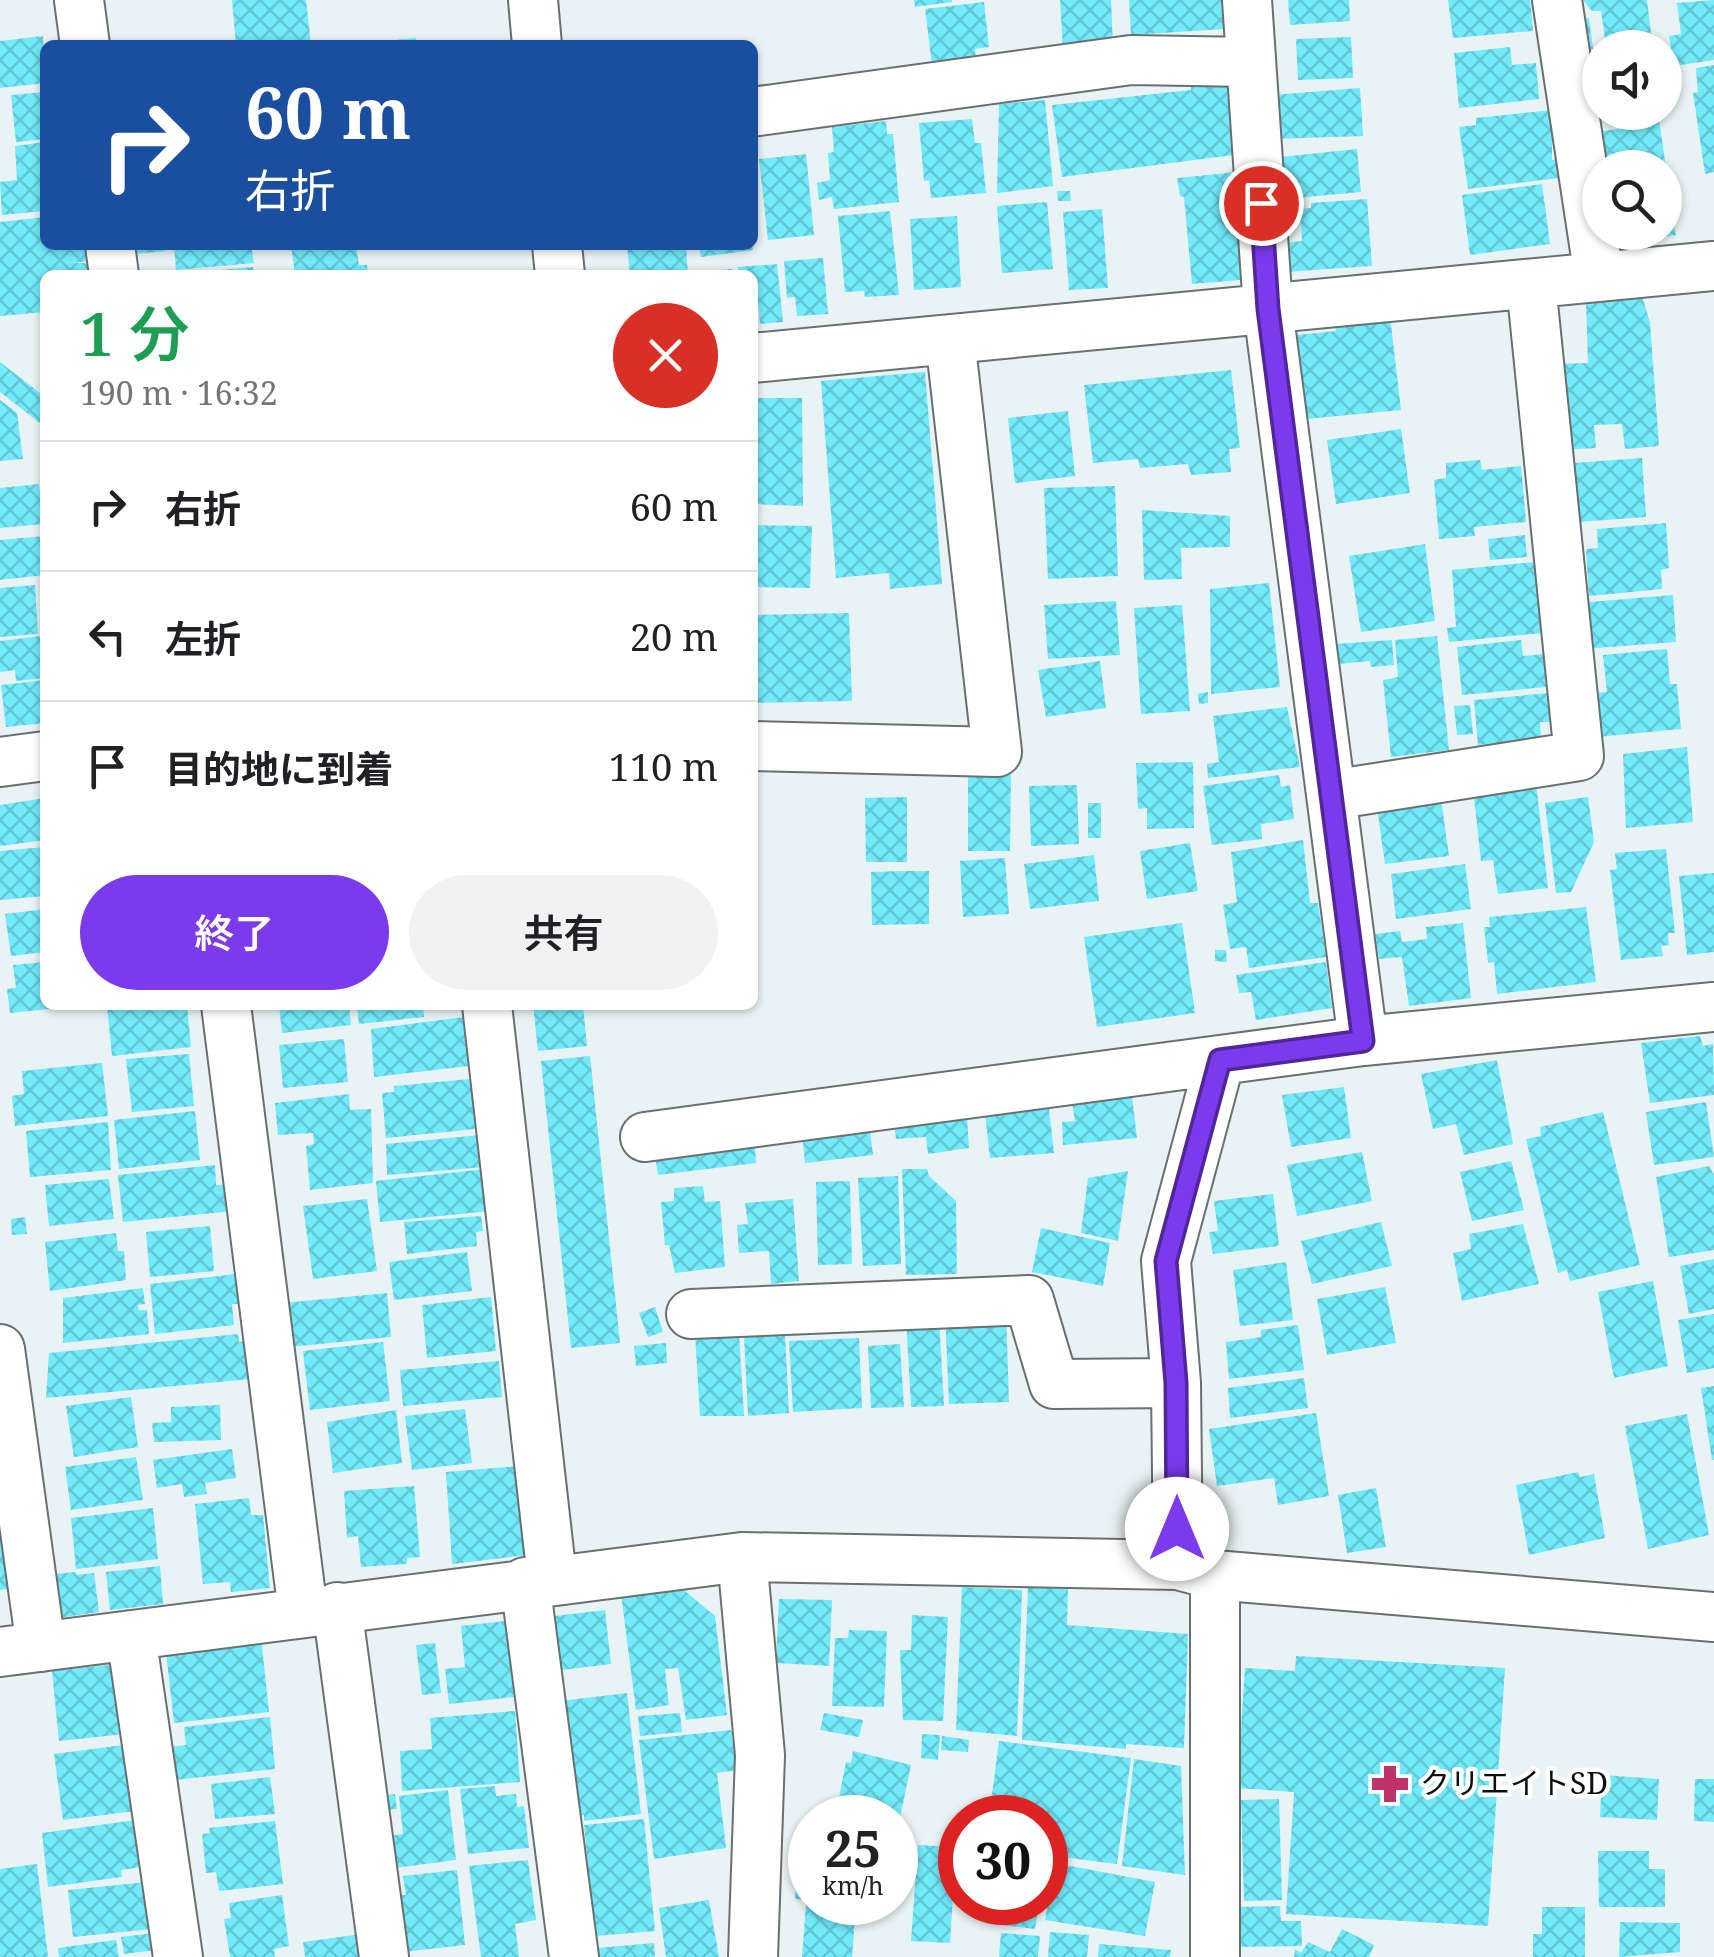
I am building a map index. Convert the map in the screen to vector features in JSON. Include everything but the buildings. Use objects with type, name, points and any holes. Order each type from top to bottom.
[{"type":"street","points":[[79,0],[83,40]]},
{"type":"street","points":[[533,0],[537,40]]},
{"type":"street","points":[[1247,0],[1268,309],[1363,1041]]},
{"type":"street","points":[[1558,0],[1599,278]]},
{"type":"street","points":[[758,111],[1131,60],[1251,62]]},
{"type":"street","points":[[758,357],[1714,266]]},
{"type":"street","points":[[1331,794],[1578,756],[1531,284]]},
{"type":"street","points":[[758,746],[997,752],[950,339]]},
{"type":"street","points":[[0,762],[40,757]]},
{"type":"street","points":[[645,1137],[1363,1041],[1714,1008]]},
{"type":"street","points":[[227,1010],[320,1610],[384,1957]]},
{"type":"street","points":[[487,1010],[574,1957]]},
{"type":"street","points":[[1215,1957],[1197,1570],[1166,1261],[1220,1060]]},
{"type":"street","points":[[691,1314],[1028,1300],[1054,1384],[1176,1383]]},
{"type":"street","points":[[0,1348],[20,1650],[742,1556],[1197,1570],[1714,1617]]},
{"type":"street","points":[[742,1556],[760,1755],[753,1957]]},
{"type":"street","points":[[131,1635],[178,1957]]},
{"type":"place","name":"クリエイトSD","points":[[1390,1784]]},
{"type":"route","points":[[1177,1529],[1176,1383],[1166,1261],[1220,1060],[1363,1041],[1268,309],[1261,203]]}]
